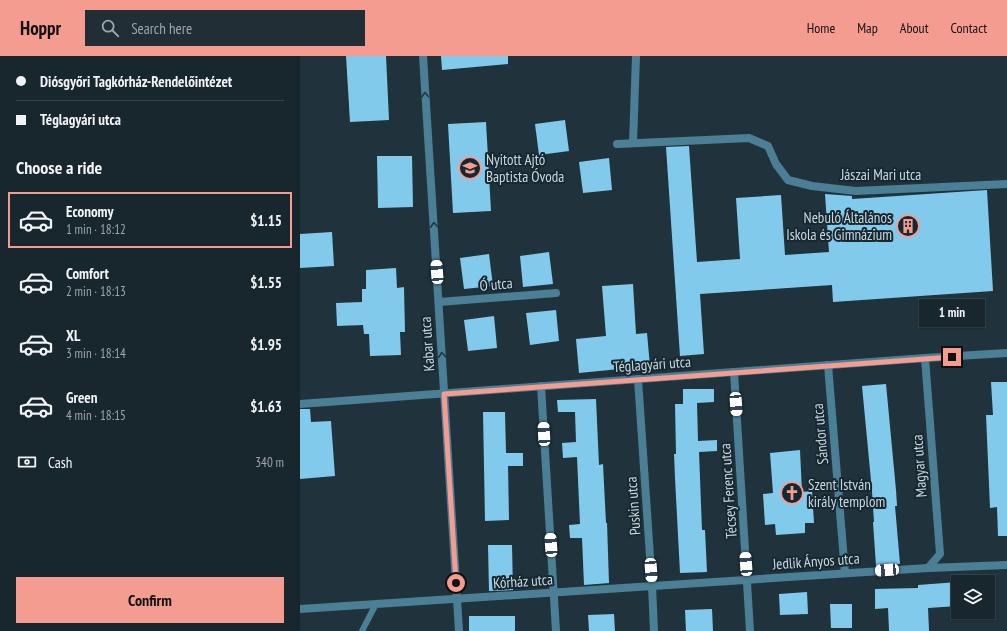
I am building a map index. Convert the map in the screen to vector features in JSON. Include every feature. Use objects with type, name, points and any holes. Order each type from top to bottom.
[{"type":"street","name":"Kabar utca","points":[[423,56],[459,631]]},
{"type":"street","points":[[633,143],[636,56]]},
{"type":"street","name":"Jászai Mari utca","points":[[617,144],[750,138],[768,146],[776,164],[788,180],[812,186],[856,191],[1007,184]]},
{"type":"street","name":"Ó utca","points":[[439,302],[556,293]]},
{"type":"street","name":"Téglagyári utca","points":[[300,404],[925,358],[1007,354]]},
{"type":"street","name":"Magyar utca","points":[[925,358],[940,554],[928,568]]},
{"type":"street","name":"Sándor utca","points":[[828,365],[845,573]]},
{"type":"street","name":"Técsey Ferenc utca","points":[[734,372],[750,631]]},
{"type":"street","name":"Puskin utca","points":[[638,379],[654,631]]},
{"type":"street","points":[[541,386],[556,631]]},
{"type":"street","name":"Jedlik Ányos utca","points":[[748,580],[928,568],[1007,565]]},
{"type":"street","name":"Kórház utca","points":[[300,609],[748,580]]},
{"type":"lane","points":[[362,631],[376,604]]},
{"type":"building","points":[[346,56],[386,56],[389,120],[350,122]]},
{"type":"building","points":[[441,56],[508,56],[508,64],[442,70]]},
{"type":"building","points":[[565,120],[569,151],[539,155],[535,124]]},
{"type":"building","name":"Nyitott Ajtó Baptista Óvoda","points":[[486,122],[491,211],[453,213],[448,124]]},
{"type":"building","name":"Nebuló Általános Iskola és Gimnázium","points":[[689,146],[697,262],[740,259],[736,198],[781,195],[785,255],[829,252],[825,194],[852,196],[852,199],[987,190],[993,291],[833,302],[832,285],[700,294],[704,354],[680,356],[666,147]]},
{"type":"building","points":[[377,156],[412,156],[413,207],[378,208]]},
{"type":"building","points":[[609,158],[612,190],[583,193],[579,162]]},
{"type":"building","points":[[332,232],[334,266],[300,268],[300,234]]},
{"type":"building","points":[[549,252],[553,284],[523,287],[520,256]]},
{"type":"building","points":[[489,254],[493,286],[464,289],[460,258]]},
{"type":"building","points":[[396,268],[397,288],[404,287],[405,332],[400,332],[401,355],[370,356],[369,334],[364,334],[363,325],[337,326],[336,303],[362,302],[362,289],[366,289],[366,270]]},
{"type":"building","points":[[633,284],[636,334],[647,333],[650,366],[579,373],[576,339],[606,336],[602,286]]},
{"type":"building","points":[[556,310],[559,341],[530,345],[526,313]]},
{"type":"building","points":[[494,316],[497,348],[468,351],[464,320]]},
{"type":"building","points":[[991,382],[1007,382],[1007,536],[998,536],[997,507],[990,508],[986,415],[993,415]]},
{"type":"building","points":[[886,384],[896,490],[897,506],[895,506],[900,564],[876,566],[872,491],[862,386]]},
{"type":"building","points":[[683,389],[714,389],[714,402],[697,403],[698,441],[717,440],[717,451],[699,452],[702,530],[705,530],[707,572],[680,573],[674,454],[676,454],[675,404],[683,404]]},
{"type":"building","points":[[596,399],[599,465],[603,464],[609,583],[584,585],[582,538],[570,538],[569,525],[580,524],[577,457],[563,458],[562,443],[576,442],[575,412],[558,412],[557,400]]},
{"type":"building","points":[[300,409],[310,409],[311,422],[331,421],[335,476],[300,479]]},
{"type":"building","points":[[483,412],[505,412],[506,453],[523,453],[523,466],[508,466],[509,520],[485,521]]},
{"type":"building","name":"Szent István király templom","points":[[800,450],[802,492],[812,491],[814,523],[805,523],[805,533],[776,535],[775,524],[765,525],[763,494],[773,493],[770,453]]},
{"type":"building","points":[[488,545],[512,545],[513,590],[489,591]]},
{"type":"building","points":[[951,583],[951,606],[928,608],[929,631],[889,631],[888,608],[875,609],[875,589],[918,588],[918,585]]},
{"type":"building","points":[[807,592],[808,614],[780,615],[779,594]]},
{"type":"building","points":[[830,604],[852,604],[852,628],[831,628]]},
{"type":"building","points":[[712,609],[713,631],[686,631],[685,610]]},
{"type":"building","points":[[614,614],[615,631],[589,631],[588,615]]},
{"type":"building","points":[[469,616],[515,616],[515,631],[469,631]]},
{"type":"place","name":"Nyitott Ajtó Baptista Óvoda","points":[[470,168]]},
{"type":"place","name":"Nebuló Általános Iskola és Gimnázium","points":[[908,226]]},
{"type":"place","name":"Szent István király templom","points":[[792,493]]},
{"type":"route","points":[[456,583],[444,394],[952,357]]}]
